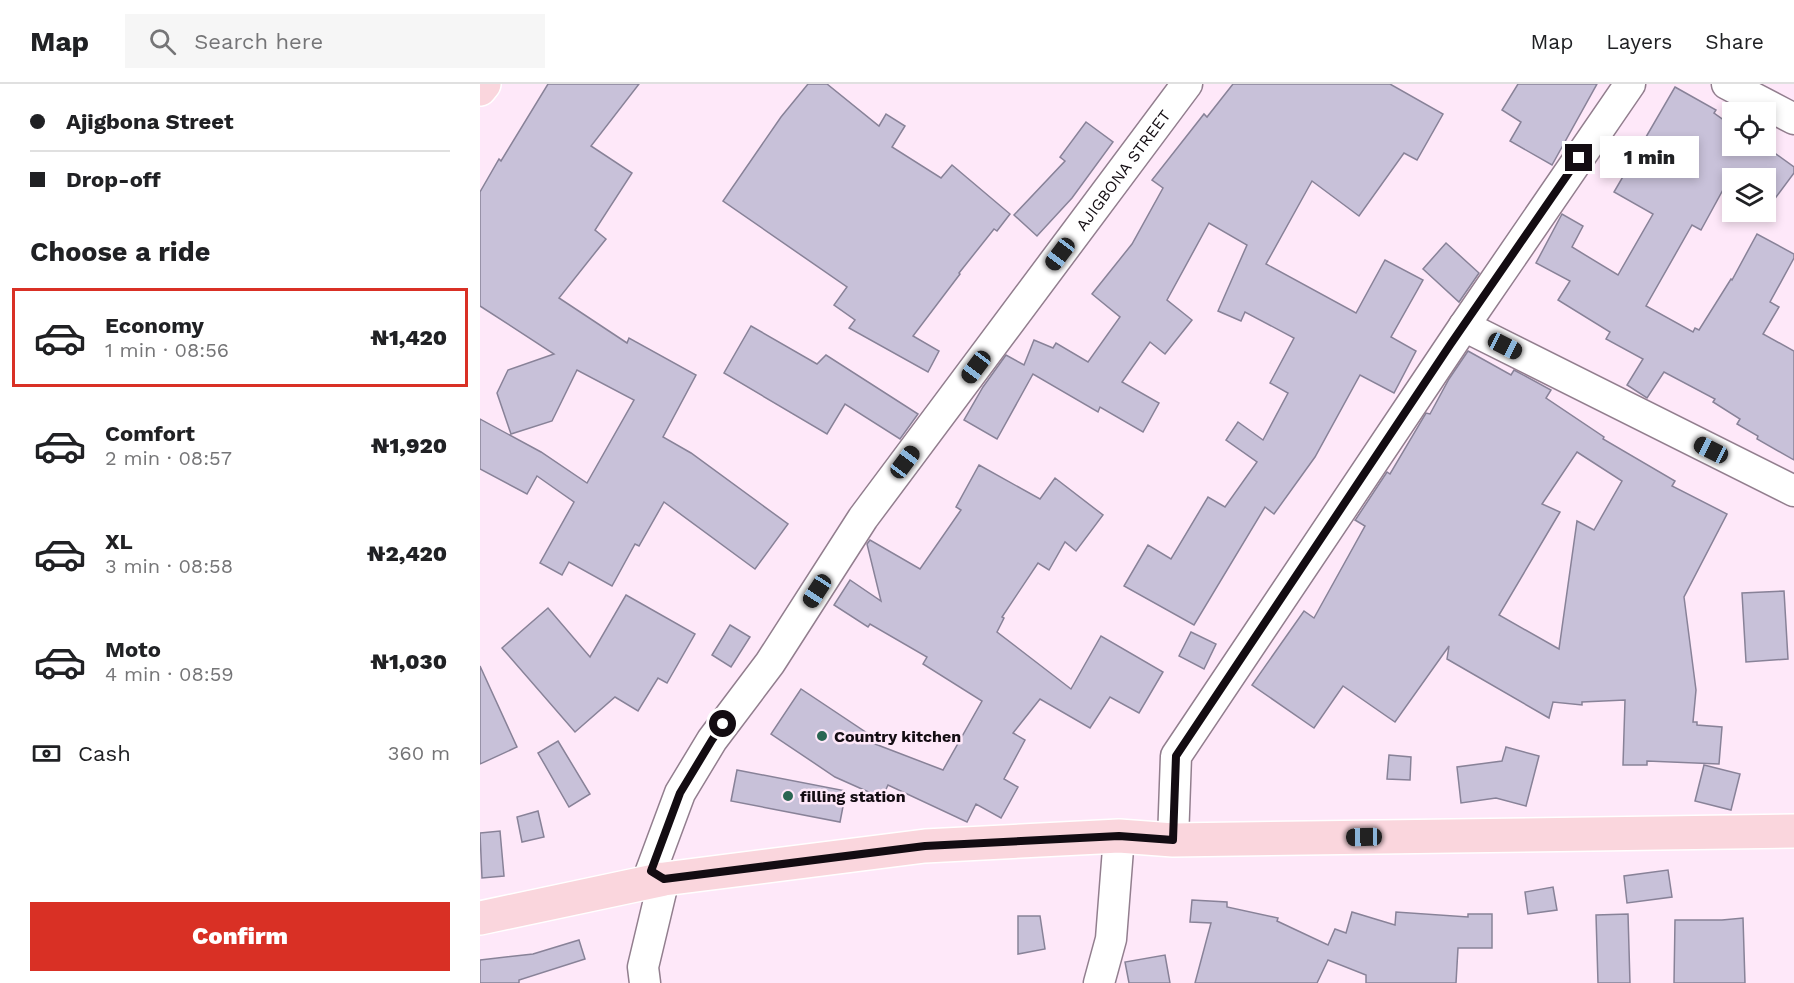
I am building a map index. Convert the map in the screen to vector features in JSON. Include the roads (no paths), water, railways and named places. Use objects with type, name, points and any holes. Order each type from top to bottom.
[{"type":"main road","points":[[480,89],[484,84]]},
{"type":"main road","points":[[480,918],[664,879],[925,846],[1119,836],[1173,840],[1794,831]]},
{"type":"street","name":"AJIGBONA STREET","points":[[664,879],[651,871],[680,793],[712,740],[770,663],[863,518],[1187,84]]},
{"type":"street","points":[[1173,840],[1176,756],[1464,326],[1630,84]]},
{"type":"street","points":[[1727,84],[1794,119]]},
{"type":"street","points":[[1464,326],[1794,491]]},
{"type":"street","points":[[1099,983],[1111,939],[1119,836]]},
{"type":"street","points":[[645,983],[643,967],[664,879]]},
{"type":"place","name":"Country kitchen","points":[[822,736]]},
{"type":"place","name":"filling station","points":[[788,796]]}]
